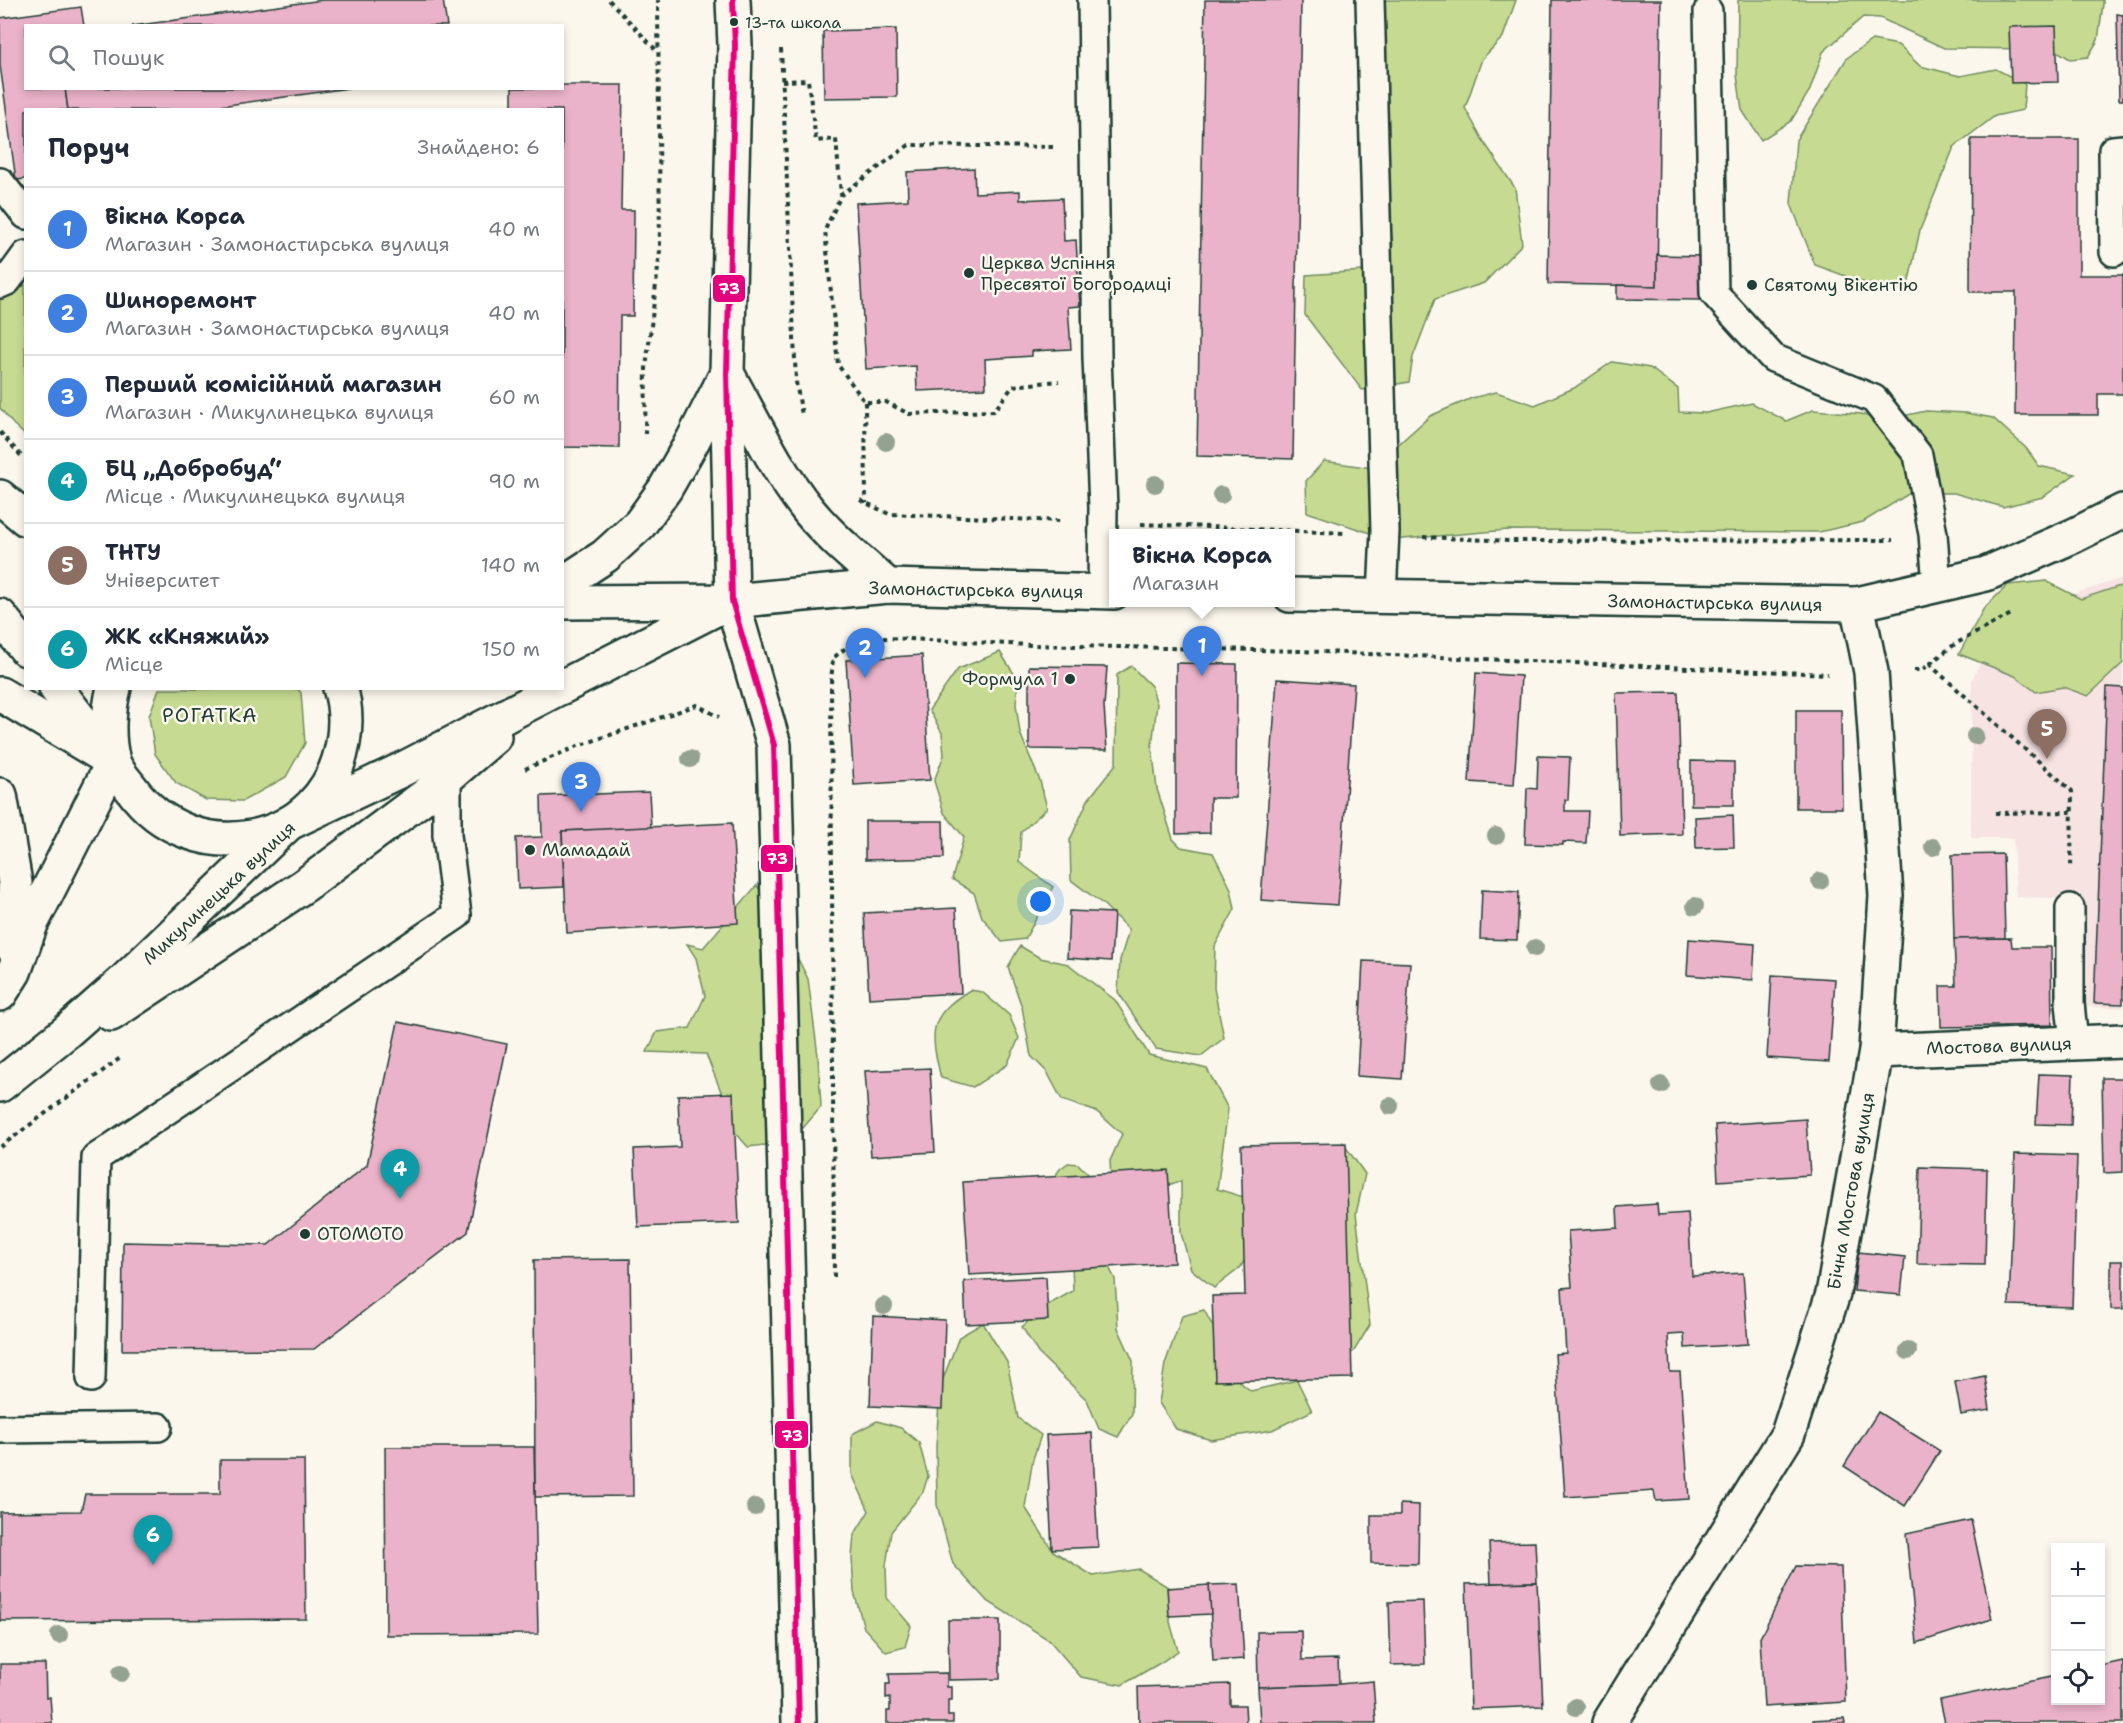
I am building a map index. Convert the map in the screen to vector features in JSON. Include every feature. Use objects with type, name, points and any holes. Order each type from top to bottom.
[{"type":"main road","points":[[733,0],[735,45],[727,373],[732,601],[774,745],[799,1723]]},
{"type":"main road","points":[[564,583],[605,556],[640,524],[665,489],[727,373]]},
{"type":"main road","points":[[727,373],[768,450],[808,511],[888,586]]},
{"type":"main road","points":[[0,496],[24,517]]},
{"type":"main road","name":"Замонастирська вулиця","points":[[1295,595],[1857,604],[1986,574],[2073,536],[2123,511]]},
{"type":"main road","name":"Замонастирська вулиця","points":[[564,602],[732,601],[888,586],[1108,592]]},
{"type":"main road","name":"Микулинецька вулиця","points":[[564,685],[732,601]]},
{"type":"main road","name":"Бічна Мостова вулиця","points":[[1610,1723],[1788,1434],[1833,1294],[1876,1051],[1886,896],[1871,672],[1857,604]]},
{"type":"main road","points":[[0,616],[24,646]]},
{"type":"main road","points":[[58,690],[138,798],[151,812],[182,831],[200,837],[237,840],[273,831],[289,823],[317,799],[328,784],[337,767],[345,731],[345,713],[340,690]]},
{"type":"main road","points":[[7,983],[31,924],[113,762],[109,713],[114,690]]},
{"type":"main road","points":[[3,1084],[181,969],[305,885],[425,796],[555,690]]},
{"type":"main road","name":"Микулинецька вулиця","points":[[3,1084],[125,980],[289,823],[401,770],[555,690]]},
{"type":"main road","points":[[0,694],[113,762]]},
{"type":"main road","points":[[0,795],[15,883],[7,983]]},
{"type":"main road","name":"Мостова вулиця","points":[[1876,1051],[2123,1041]]},
{"type":"lane","points":[[1092,0],[1097,357],[1102,522],[1108,592]]},
{"type":"lane","points":[[1370,0],[1384,535],[1382,597]]},
{"type":"lane","points":[[1708,11],[1714,293],[1773,358],[1874,399],[1918,455],[1933,534],[1938,586]]},
{"type":"lane","points":[[2114,252],[2113,150],[2123,149]]},
{"type":"lane","points":[[0,183],[24,213]]},
{"type":"lane","points":[[0,284],[7,281],[24,258]]},
{"type":"lane","points":[[92,1377],[96,1158],[457,915],[447,835],[447,777]]},
{"type":"lane","points":[[2070,908],[2070,1003],[2074,1043]]},
{"type":"lane","points":[[0,1429],[158,1427]]},
{"type":"path","points":[[609,0],[658,53]]},
{"type":"path","points":[[645,437],[646,368],[660,251],[658,0]]},
{"type":"path","points":[[781,46],[796,382]]},
{"type":"path","points":[[782,81],[808,80],[816,141],[836,139],[841,195]]},
{"type":"path","points":[[867,503],[865,402],[838,365],[825,230],[841,195],[909,145],[1094,147]]},
{"type":"path","points":[[865,402],[886,402],[909,414],[994,411],[1013,386],[1077,379],[1097,357]]},
{"type":"path","points":[[0,432],[24,459]]},
{"type":"path","points":[[889,514],[1254,529]]},
{"type":"path","points":[[1295,531],[1547,541],[1899,540],[1933,534]]},
{"type":"path","points":[[834,1278],[831,683],[833,658],[856,640],[888,638],[1030,645],[1300,651],[1814,674],[1922,670],[1955,644],[2018,610]]},
{"type":"path","points":[[1929,664],[2072,791],[2070,908]]},
{"type":"path","points":[[1995,813],[2072,812]]},
{"type":"shaded area","points":[[2123,578],[2123,1008],[2056,1005],[2056,898],[2016,897],[2013,838],[1971,838],[1972,680],[1993,637],[2046,603]]},
{"type":"green space","points":[[1379,0],[1516,0],[1503,37],[1482,59],[1465,108],[1484,142],[1515,188],[1522,244],[1484,283],[1435,299],[1413,357],[1409,382],[1362,390],[1305,315],[1306,275],[1377,270],[1393,245],[1389,214]]},
{"type":"green space","points":[[1738,0],[2103,0],[2103,4],[2098,40],[2088,57],[2070,59],[2054,49],[1944,48],[1880,18],[1863,17],[1823,52],[1810,90],[1791,121],[1761,140],[1742,110],[1737,75]]},
{"type":"green space","points":[[1872,40],[1898,45],[1920,66],[1960,76],[1996,69],[2025,84],[2023,110],[1995,116],[1954,147],[1920,230],[1907,290],[1865,283],[1815,265],[1791,204],[1796,140],[1847,58]]},
{"type":"green space","points":[[0,260],[24,286],[24,434],[0,408]]},
{"type":"green space","points":[[1612,362],[1650,368],[1678,389],[1679,412],[1706,413],[1752,403],[1786,421],[1813,410],[1862,414],[1879,421],[1926,411],[1966,413],[1993,418],[2026,448],[2039,466],[2075,474],[2043,497],[2003,507],[1954,493],[1910,493],[1863,522],[1819,532],[1508,530],[1391,540],[1307,512],[1306,481],[1324,461],[1372,468],[1430,416],[1472,398],[1496,392],[1535,405],[1574,388]]},
{"type":"green space","points":[[2046,581],[2081,599],[2123,585],[2123,663],[2088,696],[2063,687],[2036,692],[2015,676],[1959,654],[1984,608],[2008,585]]},
{"type":"green space","points":[[1000,652],[1018,680],[1016,704],[1020,733],[1040,781],[1047,808],[1021,832],[1019,862],[1053,887],[1025,939],[1002,942],[982,917],[974,893],[952,879],[964,837],[944,813],[934,781],[944,755],[942,733],[929,710],[958,669]]},
{"type":"green space","points":[[1131,666],[1151,686],[1157,704],[1152,746],[1157,789],[1173,839],[1181,847],[1213,853],[1231,889],[1235,909],[1215,946],[1214,988],[1224,1038],[1201,1056],[1156,1049],[1118,992],[1120,960],[1129,930],[1104,905],[1071,880],[1070,840],[1088,800],[1116,764],[1117,675]]},
{"type":"green space","points":[[159,690],[299,690],[301,693],[305,743],[286,777],[243,801],[206,800],[176,783],[155,754],[149,716]]},
{"type":"green space","points":[[757,885],[808,979],[818,1056],[821,1107],[791,1142],[748,1147],[733,1130],[706,1054],[647,1052],[657,1032],[690,1028],[705,996],[696,958],[687,944],[703,948]]},
{"type":"green space","points":[[1020,946],[1040,958],[1068,964],[1115,1000],[1149,1055],[1207,1069],[1228,1109],[1217,1189],[1250,1199],[1257,1238],[1240,1268],[1214,1288],[1191,1269],[1181,1233],[1181,1181],[1151,1190],[1112,1195],[1110,1161],[1122,1134],[1097,1112],[1062,1100],[1047,1072],[1031,1056],[1022,1007],[1008,967]]},
{"type":"green space","points":[[970,990],[982,992],[1009,1015],[1019,1038],[1007,1065],[973,1087],[941,1078],[934,1037],[939,1017],[956,999]]},
{"type":"green space","points":[[1343,1143],[1365,1174],[1356,1214],[1370,1325],[1354,1351],[1330,1371]]},
{"type":"green space","points":[[1068,1163],[1078,1164],[1099,1185],[1096,1242],[1115,1279],[1118,1328],[1133,1361],[1132,1414],[1118,1437],[1099,1429],[1087,1400],[1038,1353],[1022,1327],[1044,1307],[1073,1291],[1072,1262],[1026,1216],[1060,1169]]},
{"type":"green space","points":[[1204,1310],[1222,1343],[1230,1374],[1251,1391],[1297,1380],[1312,1411],[1272,1430],[1211,1440],[1176,1429],[1159,1403],[1165,1364],[1182,1316]]},
{"type":"green space","points":[[983,1323],[1007,1362],[1018,1418],[1041,1435],[1033,1459],[1025,1507],[1053,1551],[1093,1576],[1139,1569],[1171,1589],[1170,1622],[1178,1651],[1122,1685],[1081,1677],[1049,1640],[986,1600],[953,1564],[937,1505],[936,1447],[940,1387],[959,1337]]},
{"type":"green space","points":[[877,1421],[901,1428],[919,1443],[928,1476],[923,1492],[891,1532],[886,1566],[887,1598],[911,1626],[905,1647],[886,1652],[864,1628],[854,1592],[852,1558],[854,1535],[869,1511],[852,1474],[852,1434]]},
{"type":"building","points":[[323,0],[443,0],[447,24],[147,24]]},
{"type":"building","points":[[1205,0],[1301,0],[1293,459],[1197,456]]},
{"type":"building","points":[[1552,0],[1661,0],[1657,286],[1548,284]]},
{"type":"building","points":[[81,7],[84,24],[24,24],[24,90],[65,90],[68,108],[24,108],[24,179],[16,180],[0,65],[0,18]]},
{"type":"building","points":[[2117,14],[2123,15],[2123,100],[2119,100]]},
{"type":"building","points":[[2056,26],[2058,82],[2011,83],[2009,27]]},
{"type":"building","points":[[896,29],[897,97],[824,98],[823,31]]},
{"type":"building","points":[[564,85],[623,85],[621,210],[634,210],[633,316],[620,316],[619,448],[564,447],[564,108],[512,108],[512,90],[564,90]]},
{"type":"building","points":[[65,90],[335,90],[206,108],[68,108]]},
{"type":"building","points":[[1971,139],[2079,139],[2079,275],[2123,275],[2123,394],[2098,394],[2098,415],[2015,415],[2016,292],[1970,292]]},
{"type":"building","name":"Церква Успіння Пресвятої Богородиці","points":[[974,168],[975,193],[1020,191],[1020,200],[1062,198],[1064,241],[1076,240],[1080,306],[1068,307],[1071,349],[1032,351],[1032,356],[985,359],[986,388],[917,391],[916,366],[866,369],[856,203],[908,200],[907,172]]},
{"type":"building","points":[[1657,255],[1703,256],[1703,300],[1617,299],[1617,285],[1657,286]]},
{"type":"building","points":[[922,655],[930,780],[854,785],[846,660]]},
{"type":"building","points":[[1176,663],[1237,664],[1236,798],[1210,798],[1210,833],[1176,834]]},
{"type":"building","points":[[1029,666],[1107,667],[1104,706],[1107,750],[1029,749]]},
{"type":"building","points":[[1476,673],[1521,676],[1514,785],[1469,782]]},
{"type":"building","points":[[1277,679],[1354,684],[1338,905],[1261,900]]},
{"type":"building","points":[[2107,687],[2123,688],[2123,1004],[2094,1003]]},
{"type":"building","points":[[1678,692],[1682,834],[1620,836],[1616,693]]},
{"type":"building","points":[[1796,710],[1841,710],[1842,808],[1796,808]]},
{"type":"building","points":[[1538,756],[1570,757],[1568,800],[1565,800],[1565,811],[1588,811],[1586,843],[1525,844],[1527,788],[1537,789]]},
{"type":"building","points":[[1691,761],[1734,762],[1734,805],[1691,805]]},
{"type":"building","points":[[649,792],[651,828],[562,831],[564,887],[518,889],[516,838],[542,837],[541,796]]},
{"type":"building","points":[[1733,815],[1734,847],[1696,848],[1695,817]]},
{"type":"building","points":[[865,821],[943,821],[944,858],[865,860]]},
{"type":"building","points":[[732,823],[738,923],[567,933],[562,831]]},
{"type":"building","points":[[2003,854],[2005,938],[1954,939],[1952,855]]},
{"type":"building","points":[[1482,890],[1519,892],[1517,940],[1480,939]]},
{"type":"building","points":[[956,908],[961,993],[869,998],[864,913]]},
{"type":"building","points":[[1069,911],[1114,913],[1111,961],[1067,958]]},
{"type":"building","points":[[2011,938],[2012,947],[2051,947],[2052,1025],[1941,1027],[1940,986],[1956,986],[1954,939]]},
{"type":"building","points":[[1689,939],[1755,944],[1753,980],[1687,975]]},
{"type":"building","points":[[1363,961],[1410,963],[1402,1079],[1357,1076]]},
{"type":"building","points":[[1772,975],[1835,979],[1829,1062],[1767,1058]]},
{"type":"building","points":[[398,1022],[507,1044],[468,1232],[314,1349],[122,1350],[123,1242],[268,1245],[367,1165]]},
{"type":"building","points":[[930,1068],[935,1152],[871,1156],[865,1071]]},
{"type":"building","points":[[2039,1074],[2073,1075],[2071,1125],[2036,1124]]},
{"type":"building","points":[[2102,1078],[2123,1078],[2123,1172],[2104,1173]]},
{"type":"building","points":[[733,1093],[739,1223],[638,1227],[634,1149],[680,1147],[678,1095]]},
{"type":"building","points":[[1806,1119],[1810,1175],[1718,1181],[1715,1125]]},
{"type":"building","points":[[1346,1143],[1352,1378],[1215,1381],[1212,1296],[1245,1295],[1241,1145]]},
{"type":"building","points":[[2015,1154],[2077,1156],[2072,1307],[2009,1305]]},
{"type":"building","points":[[1920,1167],[1987,1169],[1985,1265],[1917,1264]]},
{"type":"building","points":[[1168,1170],[1174,1263],[969,1275],[963,1182]]},
{"type":"building","points":[[1657,1204],[1658,1215],[1688,1213],[1692,1276],[1743,1273],[1748,1344],[1685,1348],[1684,1334],[1668,1335],[1670,1372],[1680,1372],[1689,1499],[1656,1501],[1654,1491],[1565,1497],[1555,1354],[1566,1353],[1562,1288],[1572,1287],[1568,1231],[1618,1228],[1617,1207]]},
{"type":"building","points":[[1858,1252],[1905,1257],[1901,1295],[1854,1291]]},
{"type":"building","points":[[630,1259],[633,1496],[535,1497],[534,1260]]},
{"type":"building","points":[[2111,1261],[2123,1261],[2123,1309],[2111,1309]]},
{"type":"building","points":[[1046,1277],[1048,1320],[966,1324],[964,1281]]},
{"type":"building","points":[[873,1316],[945,1320],[942,1409],[870,1406]]},
{"type":"building","points":[[1985,1376],[1990,1410],[1961,1415],[1955,1382]]},
{"type":"building","points":[[1878,1412],[1940,1451],[1905,1506],[1844,1466]]},
{"type":"building","points":[[1092,1433],[1098,1547],[1052,1549],[1046,1435]]},
{"type":"building","points":[[385,1447],[534,1447],[538,1634],[386,1635]]},
{"type":"building","points":[[220,1460],[304,1460],[306,1619],[0,1621],[0,1512],[81,1511],[85,1494],[220,1494]]},
{"type":"building","points":[[1400,1504],[1419,1505],[1418,1564],[1371,1563],[1371,1515],[1400,1515]]},
{"type":"building","points":[[1971,1520],[1992,1619],[1917,1643],[1906,1534]]},
{"type":"building","points":[[1535,1542],[1537,1582],[1491,1583],[1489,1543]]},
{"type":"building","points":[[1796,1566],[1841,1567],[1846,1702],[1764,1707],[1760,1638]]},
{"type":"building","points":[[1537,1582],[1543,1706],[1471,1709],[1466,1584]]},
{"type":"building","points":[[1239,1584],[1244,1659],[1213,1661],[1209,1585]]},
{"type":"building","points":[[1209,1585],[1211,1614],[1169,1616],[1167,1588]]},
{"type":"building","points":[[1423,1601],[1425,1664],[1391,1665],[1389,1602]]},
{"type":"building","points":[[948,1620],[1000,1620],[1000,1679],[949,1680]]},
{"type":"building","points":[[1301,1631],[1302,1660],[1338,1659],[1339,1684],[1258,1687],[1257,1632]]},
{"type":"building","points":[[2123,1661],[2123,1723],[1945,1723],[1940,1700],[2051,1677],[2051,1705],[2105,1705],[2105,1665]]},
{"type":"building","points":[[0,1664],[45,1664],[46,1698],[50,1697],[52,1723],[0,1723]]},
{"type":"building","points":[[947,1673],[947,1687],[952,1687],[952,1700],[948,1700],[948,1716],[953,1716],[953,1723],[887,1723],[890,1697],[886,1698],[886,1684],[890,1684],[889,1674]]},
{"type":"building","points":[[1373,1681],[1376,1723],[1260,1723],[1258,1687]]},
{"type":"building","points":[[1230,1684],[1230,1705],[1245,1705],[1246,1723],[1139,1723],[1138,1687]]},
{"type":"building","points":[[1844,1718],[1845,1723],[1813,1723],[1813,1720]]},
{"type":"transit line","name":"73","points":[[733,0],[735,45],[727,373],[732,601],[774,745],[799,1723]]},
{"type":"place","name":"13-та школа","points":[[734,22]]},
{"type":"place","name":"Церква Успіння Пресвятої Богородиці","points":[[969,273]]},
{"type":"place","name":"Святому Вікентію","points":[[1752,285]]},
{"type":"place","name":"Вікна Корса","points":[[1202,676]]},
{"type":"place","name":"Шиноремонт","points":[[865,678]]},
{"type":"place","name":"Формула 1","points":[[1070,679]]},
{"type":"place","name":"ТНТУ","points":[[2047,759]]},
{"type":"place","name":"Перший комісійний магазин","points":[[581,812]]},
{"type":"place","name":"Мамадай","points":[[530,850]]},
{"type":"place","name":"БЦ „Добробуд“","points":[[400,1199]]},
{"type":"place","name":"ОТОМОТО","points":[[305,1234]]},
{"type":"place","name":"ЖК «Княжий»","points":[[153,1565]]},
{"type":"district","name":"РОГАТКА","points":[[210,715]]}]
